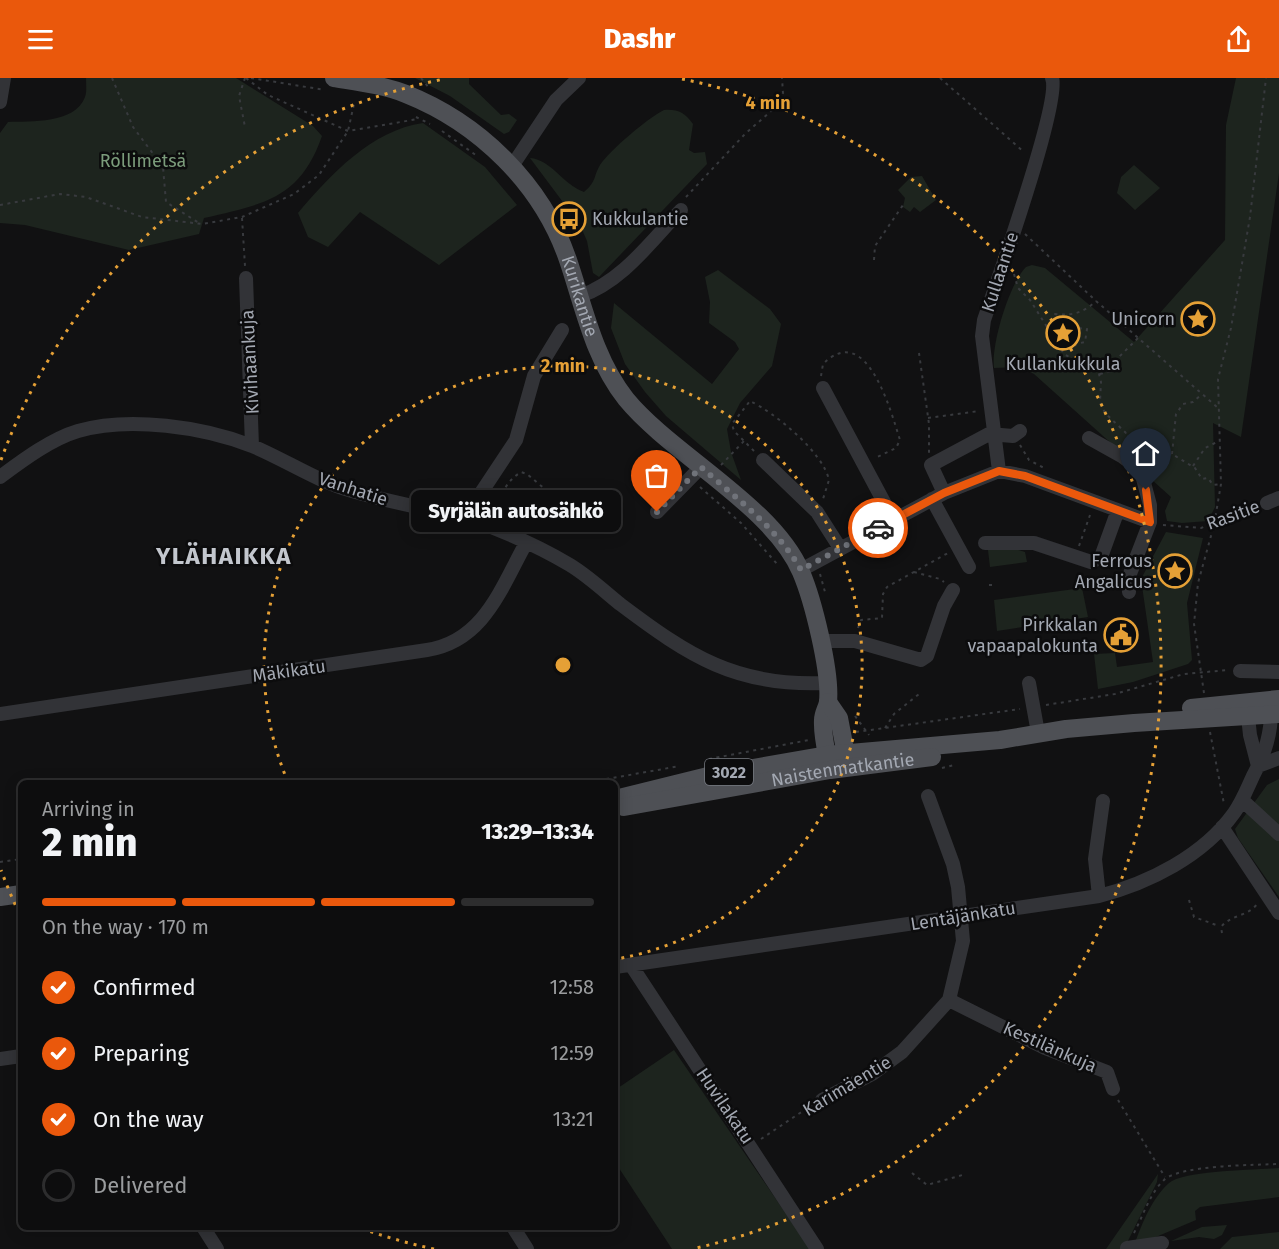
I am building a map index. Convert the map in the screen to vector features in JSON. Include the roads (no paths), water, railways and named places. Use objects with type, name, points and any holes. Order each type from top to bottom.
[{"type":"main road","name":"Kurikantie","points":[[334,78],[387,88],[419,100],[467,128],[512,166],[554,226],[596,348],[624,397],[767,526],[791,554],[801,570],[813,603],[828,702],[839,718],[838,761]]},
{"type":"main road","name":"Naistenmatkantie","points":[[618,798],[708,776],[838,761],[950,755],[1000,740],[1038,733],[1247,708],[1275,707]]},
{"type":"main road","name":"Naistenmatkantie","points":[[618,808],[838,761]]},
{"type":"main road","points":[[0,897],[18,894]]},
{"type":"street","points":[[0,102],[4,78]]},
{"type":"street","points":[[512,166],[556,100],[579,78]]},
{"type":"street","name":"Kullaantie","points":[[999,471],[982,336],[984,320],[1020,231],[1035,162],[1054,94],[1052,78]]},
{"type":"street","points":[[580,296],[594,291],[617,276],[681,210]]},
{"type":"street","name":"Kivihaankuja","points":[[246,278],[252,446]]},
{"type":"street","points":[[465,517],[516,440],[534,376],[562,330]]},
{"type":"street","points":[[824,388],[893,519]]},
{"type":"street","name":"Vanhatie","points":[[0,477],[50,444],[76,432],[108,426],[170,426],[252,446],[319,480],[349,490],[465,517],[526,543],[570,566],[655,630],[696,656],[725,670],[775,683],[826,682]]},
{"type":"street","points":[[969,567],[958,548],[938,496],[931,465],[989,434],[1016,434]]},
{"type":"street","points":[[1089,438],[1138,468],[1150,505],[1150,522],[1128,579],[1129,592]]},
{"type":"street","points":[[762,460],[817,512],[840,548]]},
{"type":"street","points":[[657,512],[701,467]]},
{"type":"street","points":[[801,570],[938,496],[999,471],[1025,476],[1150,522]]},
{"type":"street","points":[[985,543],[1034,543],[1091,562],[1101,557],[1118,510]]},
{"type":"street","name":"Mäkikatu","points":[[0,714],[427,650],[454,643],[469,634],[482,620],[526,543]]},
{"type":"street","points":[[820,641],[855,641],[921,660],[927,656],[944,606],[953,590]]},
{"type":"street","points":[[1240,670],[1279,672]]},
{"type":"street","points":[[1029,683],[1038,733]]},
{"type":"street","name":"Lentäjänkatu","points":[[618,967],[1099,896],[1134,885],[1168,869],[1201,846],[1222,827],[1242,800],[1258,766],[1268,743],[1275,707]]},
{"type":"street","points":[[1247,708],[1250,735],[1258,766],[1279,758]]},
{"type":"street","points":[[928,796],[953,864],[961,916],[963,941],[950,1000]]},
{"type":"street","points":[[1242,800],[1279,834]]},
{"type":"street","points":[[1099,896],[1095,859],[1103,801]]},
{"type":"street","points":[[1222,827],[1279,913]]},
{"type":"street","name":"Huvilakatu","points":[[631,965],[817,1249]]},
{"type":"street","name":"Kestilänkuja","points":[[950,1000],[1045,1048],[1107,1072],[1113,1089]]},
{"type":"street","name":"Karimäentie","points":[[822,1100],[872,1074],[895,1057],[950,1000]]},
{"type":"street","points":[[0,1059],[18,1056]]},
{"type":"street","points":[[205,1230],[217,1249]]},
{"type":"street","points":[[515,1230],[527,1249]]},
{"type":"street","points":[[1127,1248],[1162,1243]]},
{"type":"place","name":"Kukkulantie","points":[[569,219]]},
{"type":"place","name":"Unicorn","points":[[1198,319]]},
{"type":"place","name":"Kullankukkula","points":[[1063,333]]},
{"type":"place","name":"Syrjälän autosähkö","points":[[657,512]]},
{"type":"place","name":"Ferrous Angalicus","points":[[1175,571]]},
{"type":"place","name":"Pirkkalan vapaapalokunta","points":[[1121,635]]},
{"type":"district","name":"YLÄHAIKKA","points":[[224,556]]},
{"type":"park label","name":"Röllimetsä","points":[[143,161]]}]
